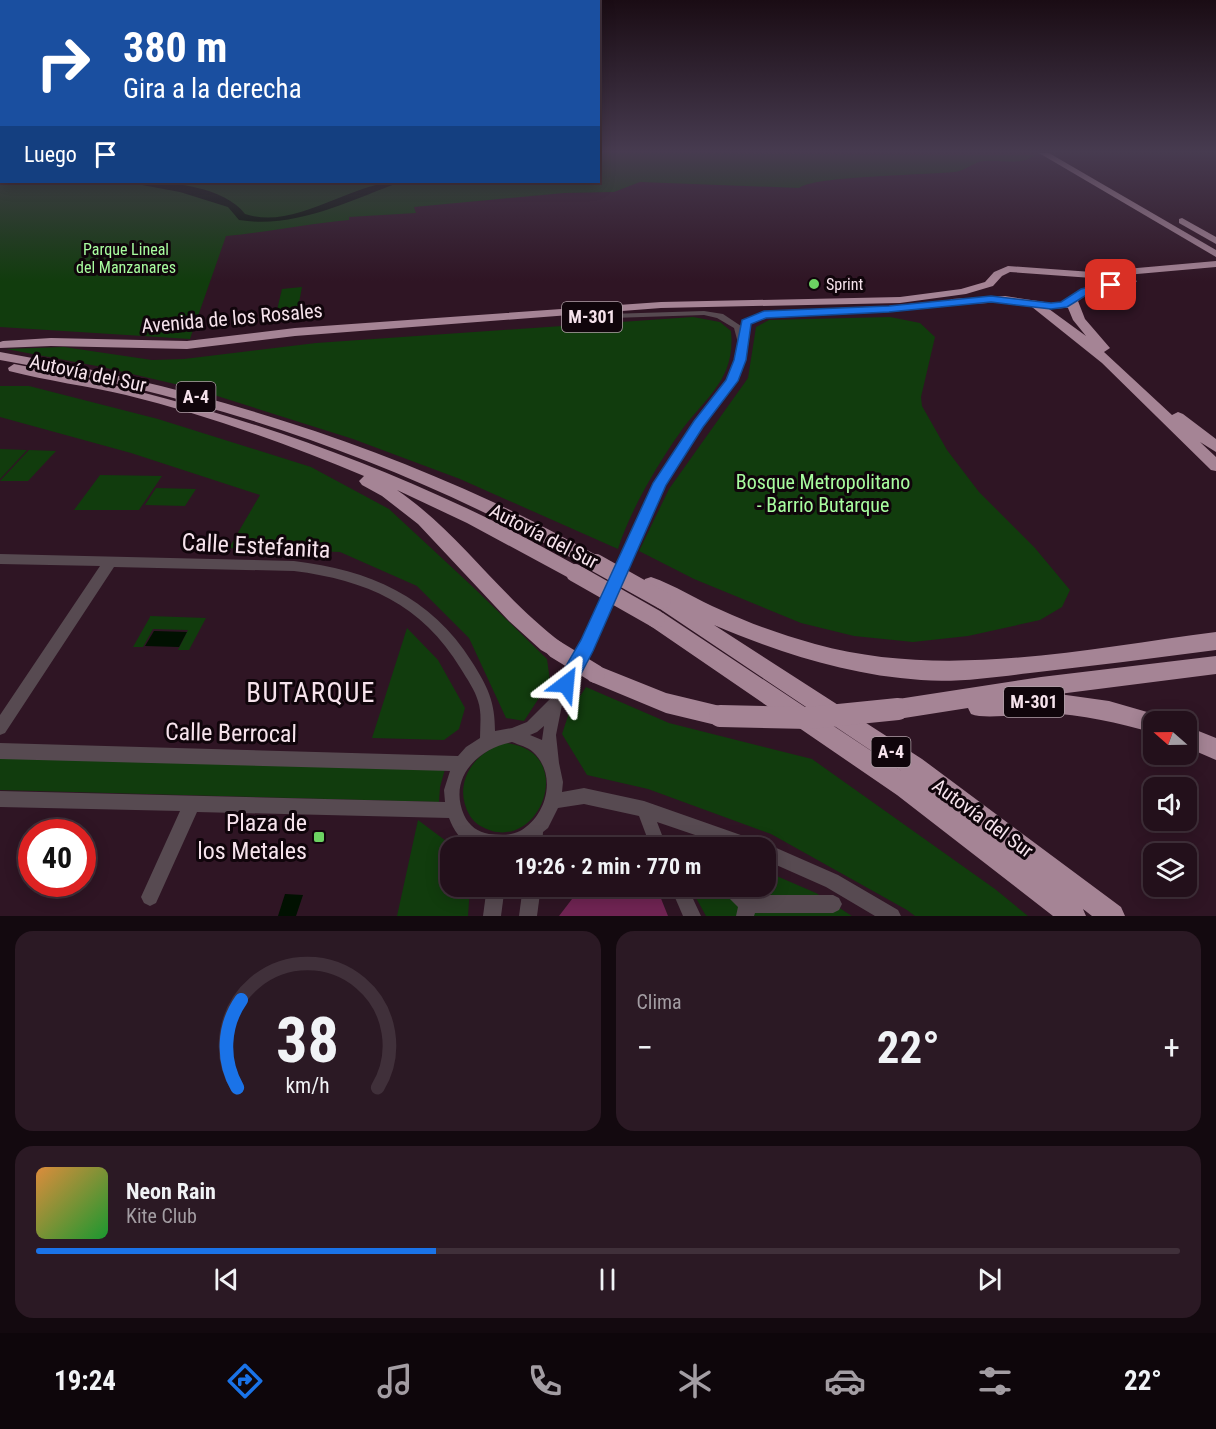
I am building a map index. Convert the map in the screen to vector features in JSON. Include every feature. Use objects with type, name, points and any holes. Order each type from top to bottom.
[{"type":"highway","points":[[1117,196],[1216,254]]},
{"type":"highway","points":[[1136,196],[1157,207]]},
{"type":"highway","points":[[1176,218],[1216,241]]},
{"type":"highway","points":[[1166,224],[1216,263]]},
{"type":"highway","name":"M-301","points":[[612,316],[680,311],[889,309],[991,299],[1064,305],[1097,287],[1195,270],[1216,263]]},
{"type":"highway","name":"M-301","points":[[998,274],[1008,269],[1092,275],[1216,271]]},
{"type":"highway","name":"M-301","points":[[1033,269],[1064,280],[1075,292],[1072,308],[1093,336],[1216,457]]},
{"type":"highway","points":[[998,274],[996,282],[1002,290],[1060,322],[1100,356],[1216,466]]},
{"type":"highway","name":"Avenida de los Rosales","points":[[1,346],[51,342],[187,345],[295,332],[661,305],[900,300],[962,292],[989,284],[998,274]]},
{"type":"highway","name":"Avenida de los Rosales","points":[[88,343],[160,353],[197,352],[293,341],[612,316]]},
{"type":"highway","points":[[1,346],[187,345]]},
{"type":"highway","name":"Autovía del Sur","points":[[1,346],[67,366],[165,388],[302,430],[472,499],[596,563],[914,767],[1018,843],[1112,916]]},
{"type":"highway","name":"Autovía del Sur","points":[[0,366],[119,390],[270,434],[460,512],[575,573],[663,605],[1073,916]]},
{"type":"highway","name":"M-301","points":[[1156,399],[1216,447]]},
{"type":"highway","points":[[270,434],[296,451],[378,486],[409,508],[434,530],[524,624],[555,649],[596,674],[666,703],[720,716],[791,720],[838,717],[1041,687],[1216,665]]},
{"type":"highway","points":[[663,605],[732,625],[787,645],[860,663],[924,671],[971,670],[1216,641]]},
{"type":"highway","name":"M-301","points":[[905,708],[948,710],[1056,702],[1091,706],[1143,720]]},
{"type":"highway","points":[[1197,741],[1216,749]]},
{"type":"street","points":[[473,837],[462,828],[453,810],[452,786],[461,764],[473,749],[488,740],[512,735],[532,727],[555,704],[587,645],[660,483],[693,431],[732,381],[740,360],[746,323],[764,315],[837,311]]},
{"type":"street","points":[[612,316],[704,313],[720,316],[738,327],[742,346]]},
{"type":"street","name":"Calle Estefanita","points":[[0,559],[313,567],[376,584],[429,618],[462,656],[486,702],[488,740]]},
{"type":"street","points":[[0,728],[110,562]]},
{"type":"street","points":[[523,837],[543,822],[554,801],[556,784],[549,735],[555,704]]},
{"type":"street","points":[[512,735],[537,744],[547,754],[553,767]]},
{"type":"street","name":"Calle Berrocal","points":[[0,751],[461,764]]},
{"type":"street","points":[[554,801],[584,796],[644,808],[724,837]]},
{"type":"street","points":[[0,799],[453,810]]},
{"type":"street","points":[[150,897],[192,804]]},
{"type":"street","points":[[644,808],[655,837]]},
{"type":"street","points":[[535,830],[535,837]]},
{"type":"street","points":[[776,856],[832,881],[892,916]]},
{"type":"street","points":[[492,916],[495,897]]},
{"type":"street","points":[[528,916],[531,897]]},
{"type":"street","points":[[683,897],[692,916]]},
{"type":"street","points":[[737,897],[746,910],[833,904]]},
{"type":"green space","name":"Parque Lineal del Manzanares","points":[[0,196],[535,196],[414,207],[416,213],[349,217],[349,220],[226,236],[190,339],[0,327]]},
{"type":"green space","points":[[302,287],[298,308],[277,310],[282,289]]},
{"type":"green space","points":[[693,317],[720,322],[731,331],[728,363],[716,388],[679,434],[653,475],[636,505],[618,549],[460,479],[353,439],[192,388],[102,367],[6,349],[64,347],[152,360],[184,359],[316,343]]},
{"type":"green space","name":"Bosque Metropolitano - Barrio Butarque","points":[[890,317],[920,323],[935,337],[921,397],[922,406],[947,450],[979,492],[1035,548],[1070,590],[1062,607],[1040,620],[968,636],[913,642],[854,636],[801,623],[694,579],[639,551],[669,489],[748,378],[756,327],[769,320]]},
{"type":"green space","points":[[0,386],[29,386],[158,419],[311,467],[389,509],[547,659],[550,681],[524,721],[506,718],[469,638],[417,586],[340,552],[229,548],[260,495],[131,453],[0,417]]},
{"type":"green space","points":[[0,449],[27,450],[0,479]]},
{"type":"green space","points":[[29,450],[56,451],[28,481],[0,481]]},
{"type":"green space","points":[[100,475],[162,476],[139,510],[74,510]]},
{"type":"green space","points":[[156,488],[196,489],[185,506],[145,505]]},
{"type":"green space","points":[[150,617],[206,618],[189,650],[178,650],[188,630],[153,629],[143,647],[133,647]]},
{"type":"green space","points":[[407,628],[438,660],[465,708],[459,729],[444,740],[372,738]]},
{"type":"green space","points":[[586,687],[669,723],[812,759],[995,889],[1028,916],[915,916],[771,834],[648,789],[587,775],[562,734],[569,713]]},
{"type":"green space","points":[[506,743],[528,750],[541,762],[546,778],[544,795],[537,811],[526,824],[510,832],[492,831],[474,821],[470,816],[463,792],[469,770],[476,761],[494,747]]},
{"type":"green space","points":[[0,758],[445,769],[439,802],[0,790]]},
{"type":"green space","points":[[418,820],[441,837],[440,897],[469,897],[468,916],[397,916]]},
{"type":"green space","points":[[776,876],[816,893],[852,916],[706,916],[696,897],[776,897]]},
{"type":"shaded area","points":[[192,196],[221,196],[235,204],[245,214],[264,217],[284,216],[304,211],[345,196],[365,196],[321,212],[281,221],[239,220],[228,207]]},
{"type":"shaded area","points":[[154,631],[187,632],[179,647],[145,646]]},
{"type":"shaded area","points":[[285,894],[303,895],[296,916],[278,916]]},
{"type":"building","points":[[574,897],[660,897],[668,916],[559,916]]},
{"type":"place","name":"Sprint","points":[[814,284]]},
{"type":"place","name":"Plaza de los Metales","points":[[319,837]]},
{"type":"district","name":"BUTARQUE","points":[[311,693]]},
{"type":"route","points":[[566,684],[587,645],[660,483],[698,424],[732,381],[740,360],[746,323],[764,315],[889,309],[991,299],[1024,301],[1051,306],[1064,305],[1084,292],[1111,285]]}]
